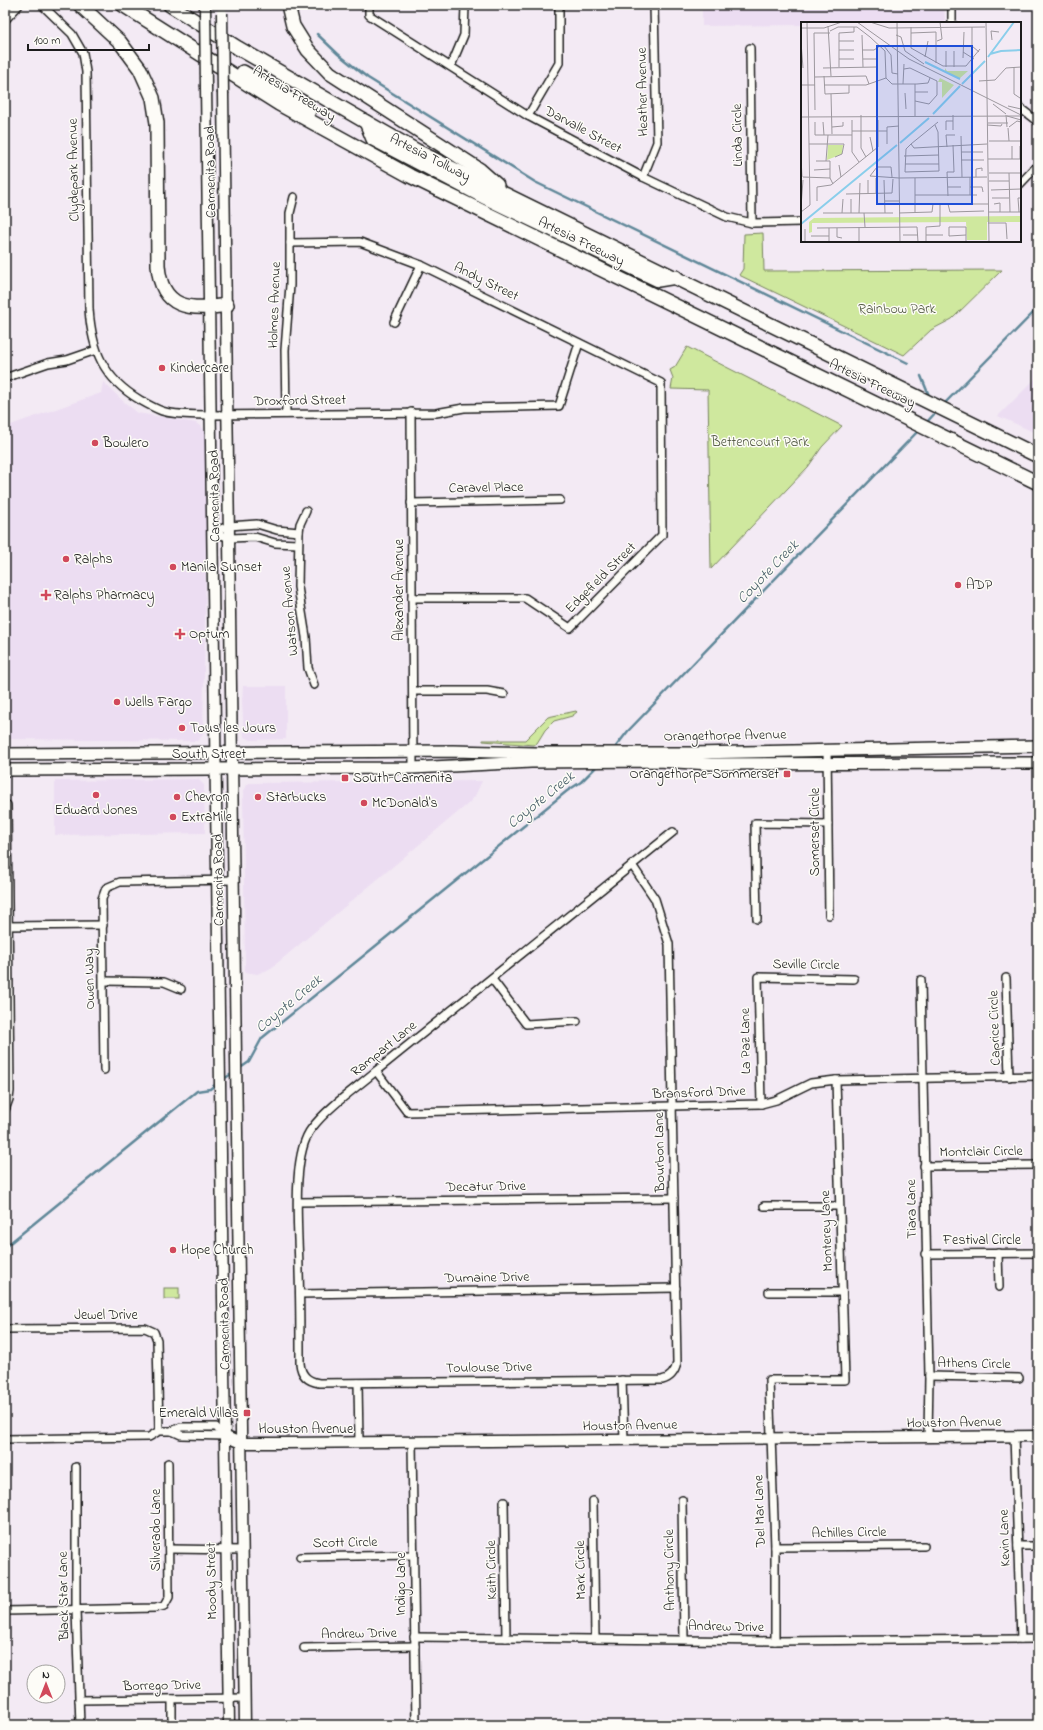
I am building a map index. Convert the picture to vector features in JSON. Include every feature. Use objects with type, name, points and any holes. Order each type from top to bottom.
[{"type":"highway","points":[[80,5],[120,42],[140,69],[153,98],[157,123],[159,280],[164,291],[175,302],[190,308],[209,308],[227,305]]},
{"type":"highway","name":"Artesia Freeway","points":[[123,5],[279,104],[343,141],[410,176],[1038,483]]},
{"type":"highway","name":"Artesia Tollway","points":[[139,5],[218,56],[321,118],[410,167],[706,313],[714,324]]},
{"type":"highway","name":"Artesia Freeway","points":[[170,5],[238,48],[417,151],[886,380],[1038,456]]},
{"type":"highway","points":[[288,5],[293,26],[308,50],[330,73],[480,170],[508,196]]},
{"type":"highway","name":"Artesia Tollway","points":[[366,122],[373,139],[472,191],[658,280],[676,277]]},
{"type":"main road","name":"Carmenita Road","points":[[205,5],[224,1436]]},
{"type":"main road","name":"Carmenita Road","points":[[222,9],[241,1443]]},
{"type":"main road","name":"Orangethorpe Avenue","points":[[413,751],[666,753],[1038,746]]},
{"type":"main road","name":"South Street","points":[[5,754],[413,751]]},
{"type":"main road","name":"Orangethorpe Avenue","points":[[413,768],[531,762],[658,761],[711,764],[1038,763]]},
{"type":"main road","name":"South Street","points":[[5,770],[413,768]]},
{"type":"main road","name":"Houston Avenue","points":[[224,1436],[241,1443],[1038,1436]]},
{"type":"main road","name":"Moody Street","points":[[224,1436],[229,1725]]},
{"type":"main road","points":[[241,1443],[245,1725]]},
{"type":"street","points":[[5,20],[19,5]]},
{"type":"street","name":"Clydepark Avenue","points":[[42,5],[72,34],[83,53],[86,72],[89,309],[91,332],[96,350]]},
{"type":"street","name":"Darvalle Street","points":[[369,5],[369,15],[528,116],[643,177],[727,217],[752,223],[801,222]]},
{"type":"street","points":[[451,66],[464,35],[465,5]]},
{"type":"street","points":[[528,116],[559,63],[559,5]]},
{"type":"street","name":"Heather Avenue","points":[[643,177],[657,142],[654,5]]},
{"type":"street","points":[[952,5],[952,22]]},
{"type":"street","name":"Linda Circle","points":[[750,48],[752,223]]},
{"type":"street","points":[[1021,109],[1038,122]]},
{"type":"street","points":[[1021,183],[1038,165]]},
{"type":"street","name":"Holmes Avenue","points":[[286,414],[285,350],[290,285],[290,213],[294,197]]},
{"type":"street","name":"Andy Street","points":[[290,243],[360,242],[421,265],[661,383]]},
{"type":"street","points":[[394,322],[421,265]]},
{"type":"street","name":"Droxford Street","points":[[96,350],[111,377],[127,392],[148,405],[162,411],[210,415],[411,412],[436,413],[464,408],[559,406],[579,343]]},
{"type":"street","points":[[5,378],[48,363],[67,360],[96,350]]},
{"type":"street","name":"Edgefield Street","points":[[412,598],[525,598],[570,628],[662,535],[661,383]]},
{"type":"street","name":"Alexander Avenue","points":[[411,412],[413,768]]},
{"type":"street","name":"Caravel Place","points":[[411,502],[560,500]]},
{"type":"street","name":"Watson Avenue","points":[[306,511],[300,524],[299,532],[298,587],[306,637],[308,668],[314,685]]},
{"type":"street","points":[[212,532],[229,526],[257,524],[277,530],[299,532]]},
{"type":"street","points":[[212,532],[230,538],[255,537],[275,543],[298,544]]},
{"type":"street","points":[[413,691],[487,691],[504,694]]},
{"type":"street","name":"Somerset Circle","points":[[827,749],[829,915]]},
{"type":"street","points":[[6,1108],[10,1091],[7,926],[8,805]]},
{"type":"street","points":[[758,920],[755,823],[828,824]]},
{"type":"street","name":"Rampart Lane","points":[[305,1378],[302,1373],[300,1363],[298,1202],[299,1172],[302,1150],[311,1128],[376,1071],[673,832]]},
{"type":"street","name":"Bourbon Lane","points":[[632,865],[655,898],[669,944],[677,1363],[672,1375]]},
{"type":"street","points":[[217,881],[233,880]]},
{"type":"street","name":"Owen Way","points":[[104,1070],[102,899],[106,888],[120,882],[217,881]]},
{"type":"street","points":[[7,926],[103,925]]},
{"type":"street","name":"Seville Circle","points":[[758,977],[854,978]]},
{"type":"street","name":"La Paz Lane","points":[[758,977],[761,1104]]},
{"type":"street","name":"Caprice Circle","points":[[1006,978],[1010,1077]]},
{"type":"street","points":[[492,979],[526,1024],[577,1021]]},
{"type":"street","name":"Tiara Lane","points":[[921,980],[924,1078],[925,1254],[929,1376],[928,1437]]},
{"type":"street","points":[[104,982],[164,982],[181,989]]},
{"type":"street","name":"Bransford Drive","points":[[376,1071],[407,1112],[761,1104],[776,1100],[811,1083],[836,1080],[1038,1076]]},
{"type":"street","name":"Monterey Lane","points":[[769,1380],[845,1380],[836,1080]]},
{"type":"street","name":"Montclair Circle","points":[[924,1166],[1038,1165]]},
{"type":"street","name":"Decatur Drive","points":[[298,1202],[674,1198]]},
{"type":"street","points":[[764,1206],[839,1206]]},
{"type":"street","points":[[998,1253],[999,1287]]},
{"type":"street","name":"Festival Circle","points":[[925,1254],[1038,1253]]},
{"type":"street","name":"Dumaine Drive","points":[[300,1294],[676,1288]]},
{"type":"street","points":[[769,1292],[842,1292]]},
{"type":"street","name":"Jewel Drive","points":[[5,1329],[145,1328],[154,1332],[158,1340],[159,1431]]},
{"type":"street","name":"Toulouse Drive","points":[[305,1378],[319,1383],[358,1383],[662,1380],[672,1375]]},
{"type":"street","name":"Athens Circle","points":[[929,1376],[1019,1378]]},
{"type":"street","points":[[622,1380],[624,1440]]},
{"type":"street","name":"Del Mar Lane","points":[[769,1380],[775,1547],[775,1641]]},
{"type":"street","points":[[358,1383],[360,1442]]},
{"type":"street","points":[[5,1439],[149,1437],[159,1431],[172,1431],[181,1427],[216,1427],[224,1436]]},
{"type":"street","name":"Kevin Lane","points":[[1014,1436],[1021,1639]]},
{"type":"street","name":"Indigo Lane","points":[[412,1442],[416,1725]]},
{"type":"street","name":"Silverado Lane","points":[[76,1610],[156,1608],[164,1606],[169,1597],[168,1463]]},
{"type":"street","name":"Black Star Lane","points":[[76,1467],[76,1610],[80,1725]]},
{"type":"street","name":"Anthony Circle","points":[[682,1500],[684,1639]]},
{"type":"street","name":"Mark Circle","points":[[593,1501],[595,1638]]},
{"type":"street","name":"Keith Circle","points":[[504,1502],[506,1638]]},
{"type":"street","name":"Achilles Circle","points":[[775,1547],[924,1546]]},
{"type":"street","points":[[1018,1546],[1038,1546]]},
{"type":"street","points":[[169,1549],[243,1550]]},
{"type":"street","name":"Scott Circle","points":[[300,1556],[414,1554]]},
{"type":"street","points":[[5,1611],[76,1610]]},
{"type":"street","name":"Andrew Drive","points":[[414,1637],[775,1641],[1038,1639]]},
{"type":"street","name":"Andrew Drive","points":[[304,1648],[415,1646]]},
{"type":"street","name":"Borrego Drive","points":[[79,1700],[245,1698]]},
{"type":"street","points":[[172,1699],[172,1725]]},
{"type":"shaded area","points":[[702,5],[944,5],[945,22],[801,22],[801,25],[702,26]]},
{"type":"shaded area","points":[[1038,376],[1038,434],[998,416]]},
{"type":"shaded area","points":[[103,382],[138,413],[196,423],[208,437],[203,735],[197,741],[5,739],[5,427],[101,393]]},
{"type":"shaded area","points":[[243,686],[286,686],[286,739],[251,740],[244,737],[242,701]]},
{"type":"shaded area","points":[[198,779],[204,785],[205,833],[55,835],[55,781]]},
{"type":"shaded area","points":[[482,781],[475,796],[469,803],[270,969],[257,974],[245,972],[243,790],[249,783]]},
{"type":"green space","name":"Rainbow Park","points":[[763,233],[764,271],[1002,270],[952,319],[931,330],[904,355],[739,275],[743,269],[744,234]]},
{"type":"green space","name":"Bettencourt Park","points":[[687,347],[842,426],[822,447],[808,467],[711,569],[708,390],[671,389],[673,378],[670,370],[675,367]]},
{"type":"green space","points":[[577,712],[572,716],[554,721],[534,745],[483,741],[525,740],[548,717]]},
{"type":"green space","points":[[164,1288],[179,1288],[179,1299],[164,1299]]},
{"type":"waterway","points":[[317,34],[338,54],[368,78],[535,182],[908,363]]},
{"type":"waterway","name":"Coyote Creek","points":[[943,405],[1038,308]]},
{"type":"waterway","points":[[921,376],[930,398]]},
{"type":"waterway","name":"Coyote Creek","points":[[925,424],[937,411]]},
{"type":"waterway","name":"Coyote Creek","points":[[614,749],[628,731],[919,430]]},
{"type":"waterway","name":"Coyote Creek","points":[[239,1069],[249,1062],[262,1038],[567,791],[581,782],[598,765]]},
{"type":"waterway","name":"Coyote Creek","points":[[222,1080],[233,1073]]},
{"type":"waterway","name":"Coyote Creek","points":[[5,1247],[197,1091],[210,1089],[216,1084]]},
{"type":"place","name":"Kindercare","points":[[162,368]]},
{"type":"place","name":"Bowlero","points":[[95,443]]},
{"type":"place","name":"Ralphs","points":[[66,559]]},
{"type":"place","name":"Manila Sunset","points":[[173,567]]},
{"type":"place","name":"ADP","points":[[958,585]]},
{"type":"place","name":"Ralphs Pharmacy","points":[[46,595]]},
{"type":"place","name":"Optum","points":[[180,634]]},
{"type":"place","name":"Wells Fargo","points":[[117,702]]},
{"type":"place","name":"Tous les Jours","points":[[182,728]]},
{"type":"place","name":"Orangethorpe-Sommerset","points":[[787,774]]},
{"type":"place","name":"South-Carmenita","points":[[345,778]]},
{"type":"place","name":"Edward Jones","points":[[96,795]]},
{"type":"place","name":"Chevron","points":[[177,797]]},
{"type":"place","name":"Starbucks","points":[[258,797]]},
{"type":"place","name":"McDonald's","points":[[364,803]]},
{"type":"place","name":"ExtraMile","points":[[173,817]]},
{"type":"place","name":"Hope Church","points":[[173,1250]]},
{"type":"place","name":"Emerald Villas","points":[[247,1413]]}]
